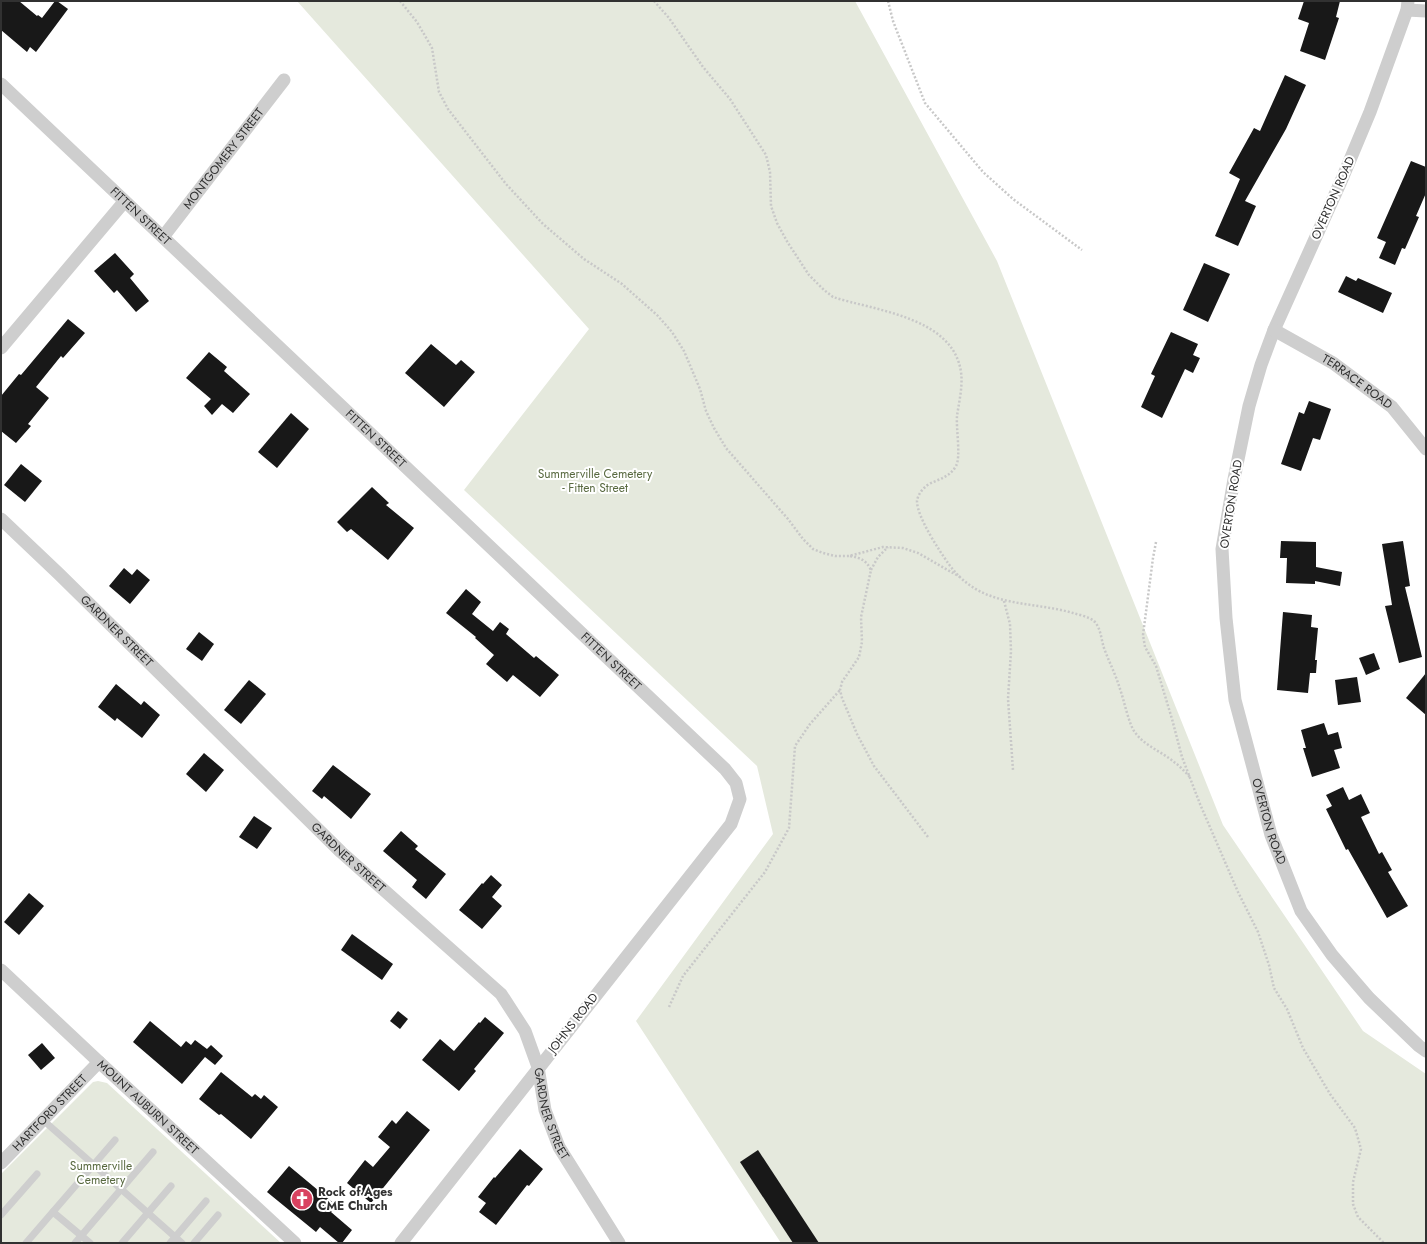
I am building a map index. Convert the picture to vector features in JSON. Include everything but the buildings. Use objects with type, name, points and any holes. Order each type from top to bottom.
[{"type":"street","points":[[1407,6],[1426,11]]},
{"type":"street","name":"OVERTON ROAD","points":[[1407,6],[1370,112],[1348,166],[1274,330],[1261,365],[1249,406],[1222,549],[1226,618],[1235,700],[1271,835],[1301,911],[1332,955],[1369,998],[1426,1051]]},
{"type":"street","name":"MONTGOMERY STREET","points":[[163,237],[284,80]]},
{"type":"street","name":"FITTEN STREET","points":[[1,84],[725,769],[736,783],[740,799]]},
{"type":"street","points":[[1,348],[124,202]]},
{"type":"street","name":"TERRACE ROAD","points":[[1274,330],[1333,363],[1392,407],[1426,449]]},
{"type":"street","name":"GARDNER STREET","points":[[1,519],[342,852],[501,994],[525,1031],[538,1067],[545,1110],[559,1147],[619,1243]]},
{"type":"street","name":"JOHNS ROAD","points":[[401,1243],[538,1067],[731,824],[740,799]]},
{"type":"street","name":"MOUNT AUBURN STREET","points":[[1,970],[295,1243]]},
{"type":"street","name":"HARTFORD STREET","points":[[1,1163],[99,1062]]},
{"type":"lane","points":[[43,1120],[148,1213],[172,1240],[182,1243]]},
{"type":"lane","points":[[26,1243],[115,1140]]},
{"type":"lane","points":[[75,1243],[153,1152]]},
{"type":"lane","points":[[1,1215],[37,1174]]},
{"type":"lane","points":[[122,1243],[171,1186]]},
{"type":"lane","points":[[172,1240],[206,1201]]},
{"type":"lane","points":[[53,1212],[90,1243]]},
{"type":"lane","points":[[194,1243],[218,1215]]},
{"type":"path","points":[[400,1],[417,22],[432,48],[439,92],[448,109],[506,184],[543,224],[584,259],[622,284],[672,332],[684,351],[700,389],[706,411],[726,448],[788,518],[803,539],[813,549],[823,553],[835,556],[862,558],[871,570]]},
{"type":"path","points":[[654,1],[669,18],[703,67],[730,99],[766,155],[770,172],[771,206],[777,223],[788,243],[809,274],[824,290],[834,297],[909,319],[931,329],[944,338],[953,348],[961,373],[956,425],[958,454],[957,465],[952,472],[921,491],[917,500],[918,511],[938,546],[950,565],[964,580]]},
{"type":"path","points":[[888,1],[893,21],[925,103],[983,172],[1013,199],[1082,250]]},
{"type":"path","points":[[1156,542],[1152,558],[1143,635],[1145,647],[1156,666],[1182,757],[1190,778],[1238,892],[1258,932],[1269,965],[1274,988],[1287,1009],[1303,1048],[1330,1094],[1355,1128],[1361,1149],[1353,1182],[1353,1204],[1358,1217],[1384,1243]]},
{"type":"path","points":[[849,556],[883,547],[903,548],[918,553],[978,590],[1004,601],[1065,611],[1094,621],[1100,631],[1104,648],[1116,677],[1133,730],[1142,740],[1174,761],[1190,778]]},
{"type":"path","points":[[669,1007],[683,976],[764,872],[789,828],[795,746],[810,724],[840,690],[842,682],[860,657],[862,642],[862,617],[871,570],[878,557],[888,547]]},
{"type":"path","points":[[1004,601],[1010,624],[1011,651],[1008,699],[1013,770]]},
{"type":"path","points":[[840,690],[857,734],[874,766],[928,837]]},
{"type":"green space","name":"Summerville Cemetery - Fitten Street","points":[[297,1],[855,1],[997,261],[1223,825],[1363,1031],[1426,1074],[1426,1243],[781,1243],[636,1021],[773,834],[757,766],[464,490],[589,329]]},
{"type":"green space","name":"Summerville Cemetery","points":[[98,1081],[107,1083],[281,1243],[1,1243],[1,1174],[93,1082]]},
{"type":"place","name":"Rock of Ages CME Church","points":[[302,1199]]}]
